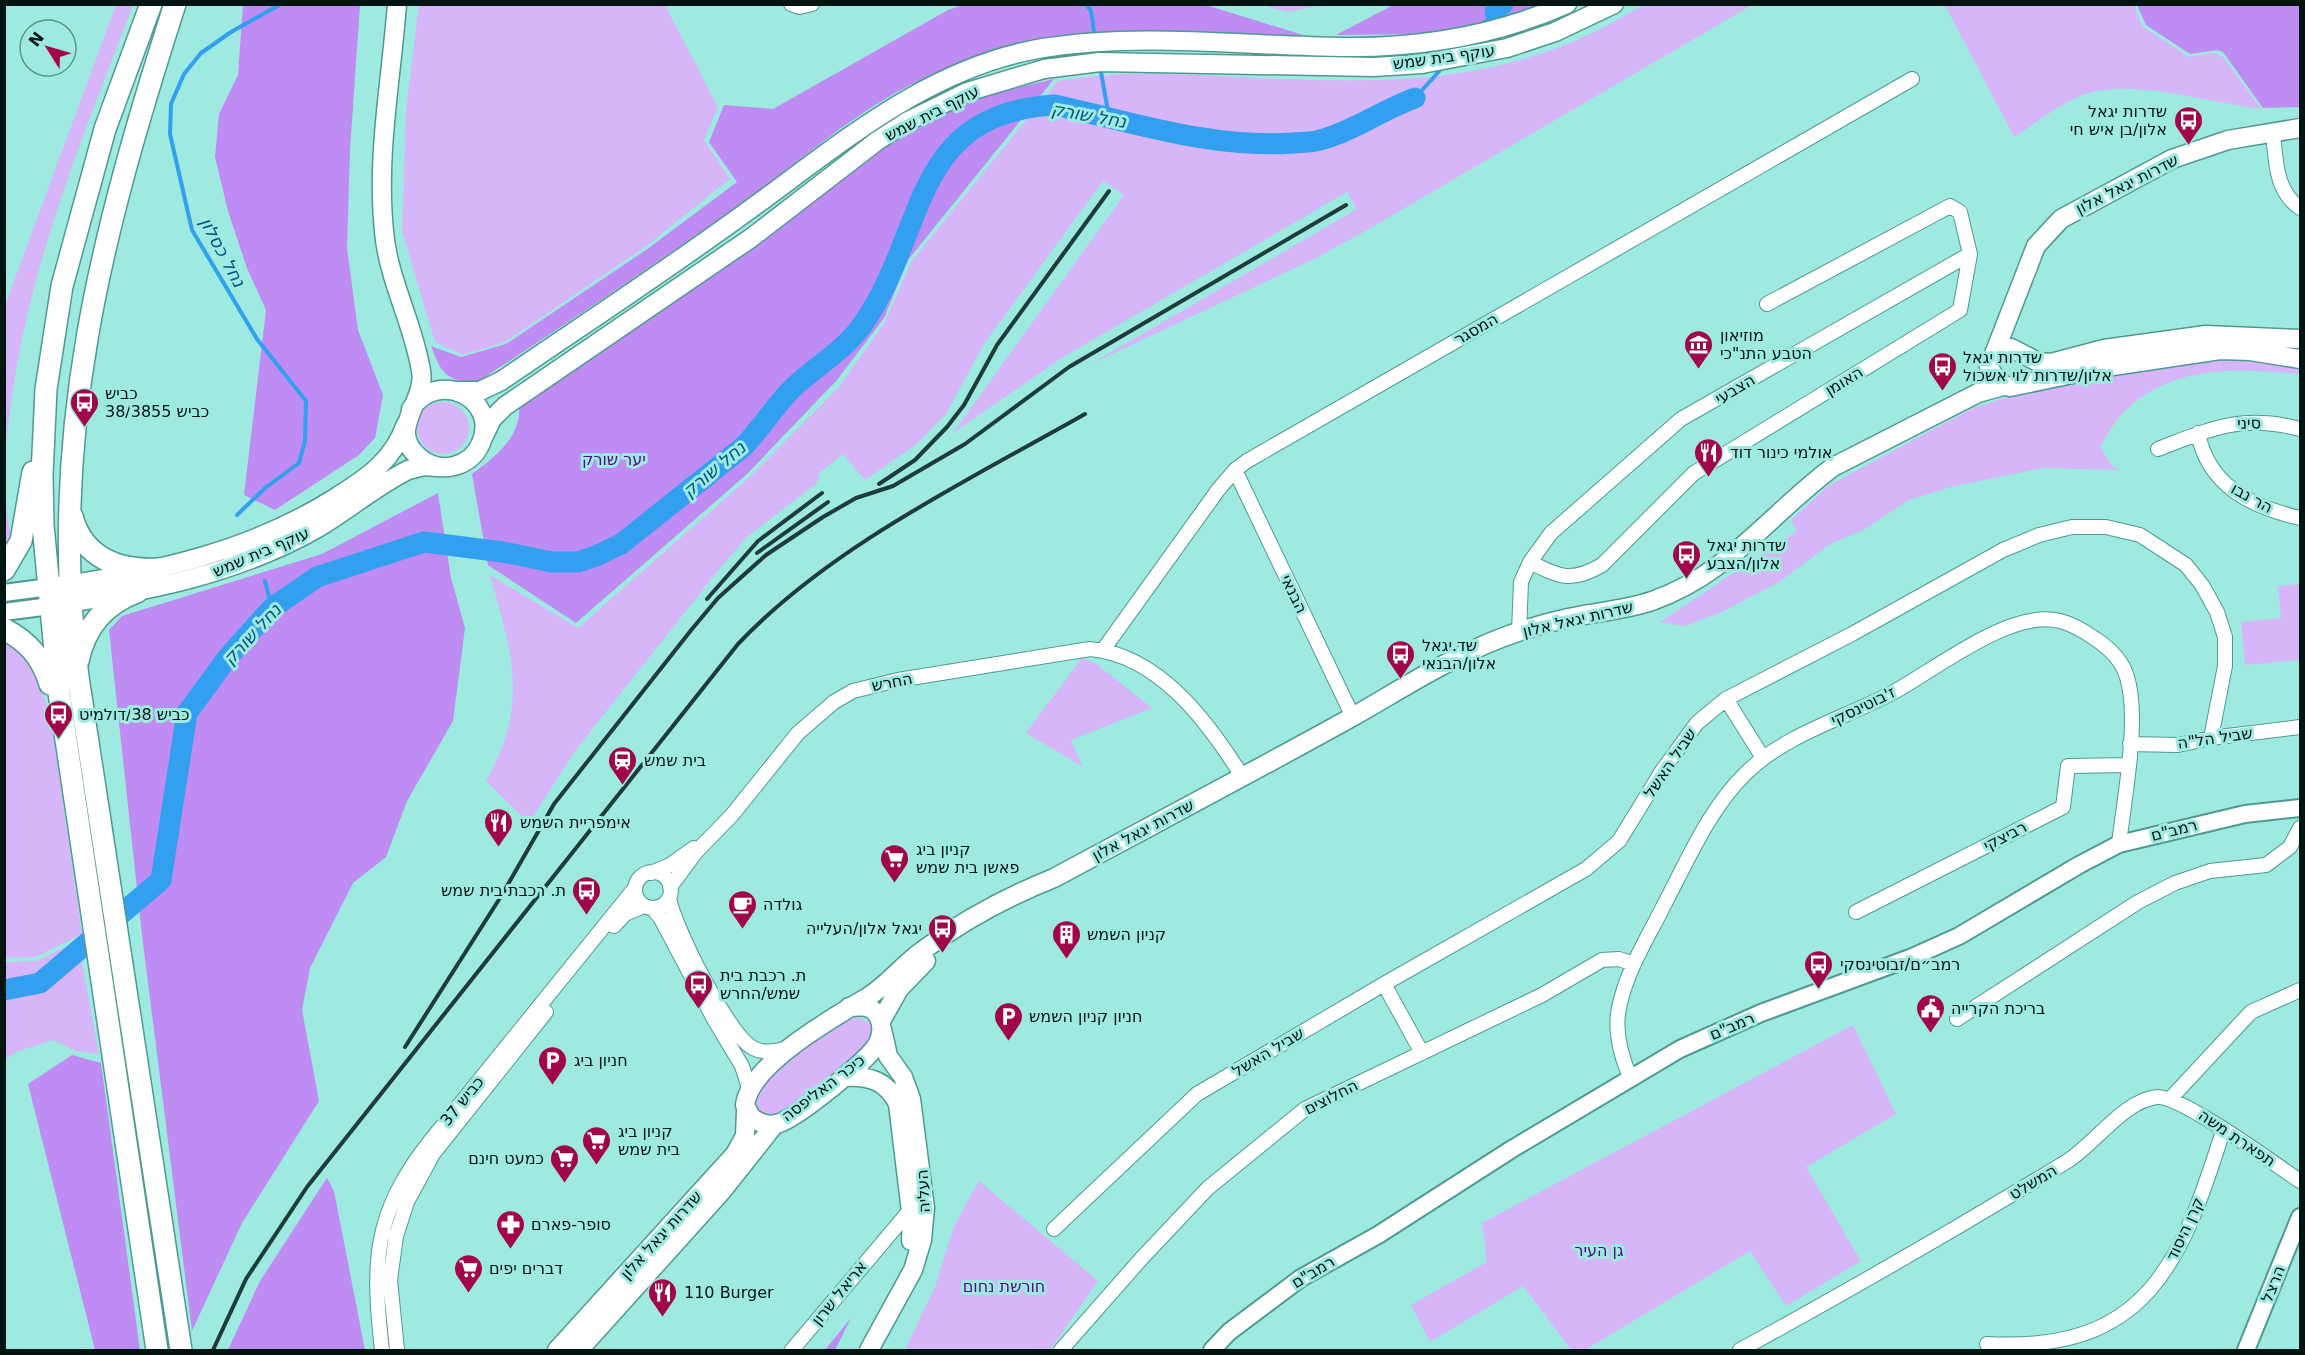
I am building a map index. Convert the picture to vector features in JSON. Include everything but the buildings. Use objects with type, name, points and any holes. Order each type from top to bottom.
[{"type":"highway","points":[[4,570],[21,541],[44,412],[60,295],[105,129],[150,4]]},
{"type":"highway","points":[[157,1350],[63,720],[59,595],[83,352],[106,236],[138,119],[175,4]]},
{"type":"highway","points":[[44,412],[44,525],[78,677],[105,869],[126,990],[180,1350]]},
{"type":"highway","points":[[69,494],[77,532],[92,552],[108,562],[128,568],[160,569]]},
{"type":"highway","points":[[78,677],[80,652],[93,623],[115,602],[137,592]]},
{"type":"highway","points":[[4,629],[30,646],[43,663],[63,720]]},
{"type":"main road","points":[[397,4],[382,150],[382,202],[392,275],[418,356],[430,376],[472,400],[479,409],[484,426],[483,438],[467,461],[456,466],[438,467],[427,463],[413,451],[408,440],[409,416],[428,393],[452,390]]},
{"type":"main road","name":"עוקף בית שמש","points":[[452,390],[480,391],[501,381],[738,219],[865,124],[897,103],[959,73],[1041,49],[1098,42],[1149,40],[1344,47],[1421,42],[1510,25],[1567,4]]},
{"type":"main road","name":"עוקף בית שמש","points":[[483,438],[492,419],[505,406],[751,238],[877,141],[908,121],[967,92],[1044,69],[1100,62],[1343,66],[1422,64],[1480,54],[1532,40],[1598,13],[1614,4]]},
{"type":"main road","name":"שדרות יגאל אלון","points":[[1956,403],[1976,388],[1992,361],[2036,246],[2061,219],[2172,159],[2228,140],[2301,128]]},
{"type":"main road","points":[[2010,313],[2020,352],[2028,371],[2022,382],[2010,386],[1993,379],[1992,361],[2005,348],[2020,352],[2038,362],[2051,363],[2104,348],[2206,335],[2301,339]]},
{"type":"main road","name":"שדרות יגאל אלון","points":[[849,1007],[877,991],[909,961],[941,938],[1014,896],[1054,878],[1353,717],[1449,661],[1519,632],[1568,618],[1654,600],[1687,583],[1731,558],[1833,467],[1978,393],[2106,367],[2220,350],[2250,351],[2301,359]]},
{"type":"main road","name":"עוקף בית שמש","points":[[59,595],[160,569],[242,544],[316,510],[383,464],[397,444],[422,384],[418,356]]},
{"type":"main road","name":"עוקף בית שמש","points":[[59,595],[137,592],[202,576],[267,553],[316,528],[408,470],[424,466],[438,467]]},
{"type":"main road","name":"שדרות יגאל אלון","points":[[881,1024],[896,993],[924,963],[1014,907],[1054,878]]},
{"type":"main road","points":[[746,1111],[746,1096],[749,1088],[791,1047],[849,1007],[867,1007],[878,1015],[881,1024]]},
{"type":"main road","name":"כיכר האליפסה","points":[[746,1111],[762,1123],[775,1125],[797,1112],[844,1077],[874,1048],[881,1024]]},
{"type":"main road","name":"העליה","points":[[869,1350],[889,1318],[913,1270],[922,1240],[925,1208],[911,1099],[903,1077],[888,1056],[881,1024]]},
{"type":"main road","name":"העליה","points":[[844,1077],[857,1076],[876,1079],[894,1095],[900,1114],[911,1209],[911,1240],[895,1283],[856,1350]]},
{"type":"main road","name":"שדרות יגאל אלון","points":[[557,1350],[735,1154],[745,1136],[746,1111]]},
{"type":"main road","name":"שדרות יגאל אלון","points":[[579,1350],[728,1185],[775,1125]]},
{"type":"street","points":[[792,4],[799,7],[812,4]]},
{"type":"street","name":"המסגר","points":[[1103,650],[1235,470],[1272,446],[1912,79]]},
{"type":"street","points":[[2273,133],[2277,175],[2286,193],[2301,208]]},
{"type":"street","name":"האומן","points":[[1530,562],[1569,578],[1584,575],[1602,565],[1694,473],[1960,310],[1970,254],[1960,212],[1950,206],[1767,304]]},
{"type":"street","name":"הצבעי","points":[[1530,562],[1551,533],[1681,419],[1970,254]]},
{"type":"street","name":"סיני","points":[[2158,449],[2229,424],[2254,422],[2301,429]]},
{"type":"street","name":"הר נבו","points":[[2198,434],[2202,454],[2229,488],[2254,503],[2301,518]]},
{"type":"street","name":"הבנאי","points":[[1235,470],[1353,717]]},
{"type":"street","name":"שביל האשל","points":[[1054,1229],[1197,1094],[1586,869],[1619,841],[1662,771],[1697,723],[1726,699],[1852,634],[2003,550],[2039,535],[2072,527],[2106,527],[2140,535],[2186,565],[2202,585],[2217,612],[2225,637],[2225,666],[2211,738]]},
{"type":"street","points":[[1519,632],[1521,582],[1530,562]]},
{"type":"street","points":[[4,593],[59,595]]},
{"type":"street","points":[[4,612],[59,595]]},
{"type":"street","name":"ז'בוטינסקי","points":[[1630,1077],[1622,1058],[1618,1018],[1634,964],[1703,829],[1744,775],[1763,758],[1797,737],[1891,693],[2002,628],[2029,621],[2059,620],[2083,630],[2105,646],[2118,659],[2128,677],[2131,715],[2130,744],[2119,844]]},
{"type":"street","name":"החרש","points":[[670,892],[696,852],[732,815],[798,733],[834,702],[853,691],[907,678],[1090,649],[1103,650]]},
{"type":"street","points":[[1103,650],[1140,667],[1182,698],[1213,730],[1242,776]]},
{"type":"street","points":[[1726,699],[1763,758]]},
{"type":"street","name":"שביל הל\"ה","points":[[2130,744],[2178,745],[2211,738],[2301,728]]},
{"type":"street","name":"רביצקי","points":[[1856,912],[2063,807],[2068,765],[2128,765]]},
{"type":"street","name":"רמב\"ם","points":[[1212,1350],[1229,1332],[1301,1278],[1378,1235],[1630,1077],[1726,1027],[1910,958],[1959,936],[2119,844],[2245,814],[2301,808]]},
{"type":"street","name":"החרש","points":[[650,873],[670,865],[701,843],[732,815]]},
{"type":"street","points":[[1957,1019],[2138,902],[2175,883],[2210,871],[2266,865],[2290,847],[2301,828]]},
{"type":"street","points":[[749,1088],[739,1060],[715,1022],[660,917],[636,897],[635,888],[640,878],[650,873],[662,875],[670,892],[680,931],[739,1036],[761,1051],[791,1047]]},
{"type":"street","name":"כביש 37","points":[[382,1350],[376,1301],[376,1263],[383,1228],[400,1183],[431,1140],[635,888]]},
{"type":"street","points":[[648,907],[663,905],[670,892]]},
{"type":"street","name":"כביש 37","points":[[397,1350],[390,1296],[392,1256],[401,1218],[416,1182],[441,1144],[617,924],[632,910],[648,907]]},
{"type":"street","name":"החלוצים","points":[[1061,1350],[1141,1259],[1208,1188],[1305,1109],[1542,995],[1602,960],[1619,959],[1634,964]]},
{"type":"street","points":[[1384,984],[1422,1053]]},
{"type":"street","points":[[2171,1098],[2251,1012],[2301,990]]},
{"type":"street","name":"המשלט","points":[[1740,1350],[1908,1258],[2077,1155],[2127,1111],[2144,1100],[2157,1097],[2171,1098]]},
{"type":"street","name":"תפארת משה","points":[[2171,1098],[2197,1112],[2301,1181]]},
{"type":"street","name":"קרן היסוד","points":[[1987,1344],[2027,1346],[2066,1340],[2101,1329],[2142,1299],[2176,1255],[2223,1131]]},
{"type":"street","name":"אריאל שרון","points":[[792,1350],[911,1209]]},
{"type":"street","name":"הרצל","points":[[2246,1350],[2301,1217]]},
{"type":"street","points":[[886,1236],[893,1232],[911,1240]]},
{"type":"green space","points":[[966,4],[1206,5],[1303,35],[1296,39],[1166,31],[1111,33],[1025,46],[944,70],[917,82],[866,111],[714,223],[476,383],[451,378],[442,369],[431,346],[461,357],[506,344],[646,250],[737,182],[709,142],[724,105],[773,109],[948,10]]},
{"type":"green space","points":[[116,5],[133,5],[79,147],[33,290],[13,390],[6,442],[5,471],[4,308]]},
{"type":"green space","points":[[243,5],[360,5],[350,150],[347,248],[358,330],[383,395],[375,438],[359,455],[275,510],[244,495],[266,310],[247,268],[228,211],[215,157],[219,114],[238,75]]},
{"type":"green space","points":[[419,5],[665,5],[718,107],[704,140],[730,179],[645,247],[505,342],[463,355],[435,342],[402,231],[406,111]]},
{"type":"green space","points":[[1320,5],[1289,12],[1265,6]]},
{"type":"green space","points":[[1393,5],[1546,5],[1498,21],[1430,34],[1336,35]]},
{"type":"green space","points":[[1643,5],[1752,5],[1362,233],[1314,259],[1089,365],[1357,209],[1347,192],[1060,359],[953,433],[1124,195],[1103,181],[984,344],[946,414],[917,444],[865,480],[843,454],[819,473],[817,483],[748,536],[575,751],[529,823],[486,781],[500,753],[508,727],[513,679],[505,630],[490,575],[578,628],[751,476],[838,388],[884,324],[912,261],[1058,81],[1126,74],[1347,80],[1447,75],[1496,66],[1545,52],[1594,32]]},
{"type":"green space","points":[[1945,5],[2134,5],[2142,26],[2189,57],[2215,53],[2223,57],[2261,109],[2144,90],[2099,91],[2072,100],[2014,137]]},
{"type":"green space","points":[[2137,5],[2300,5],[2300,107],[2263,108],[2223,52],[2217,50],[2190,54],[2146,25]]},
{"type":"green space","name":"יער שורק","points":[[1054,79],[908,260],[884,318],[837,380],[747,474],[576,623],[488,565],[472,474],[506,445],[516,426],[519,404],[877,146],[943,111],[1004,91]]},
{"type":"green space","points":[[2234,359],[2300,365],[2300,374],[2229,371],[2185,377],[2163,385],[2123,413],[2100,447],[2111,464],[2119,470],[2043,468],[1951,487],[1909,500],[1863,530],[1830,544],[1779,582],[1720,613],[1684,626],[1660,622],[1797,531],[1791,520],[1828,486],[1973,408],[2008,397],[2115,372],[2187,361]]},
{"type":"green space","points":[[443,402],[453,404],[461,410],[467,418],[469,428],[467,438],[461,446],[453,452],[443,454],[433,452],[425,446],[419,438],[417,428],[419,418],[425,410],[433,404]]},
{"type":"green space","points":[[5,486],[12,543],[5,554]]},
{"type":"green space","points":[[438,493],[451,578],[465,628],[453,721],[407,801],[386,857],[353,883],[310,968],[302,1010],[319,1101],[242,1223],[192,1331],[142,935],[109,630],[122,616],[322,554]]},
{"type":"green space","points":[[2300,584],[2300,660],[2245,665],[2241,622],[2281,618],[2278,586]]},
{"type":"green space","points":[[4,639],[27,656],[50,713],[82,934],[36,957],[5,958]]},
{"type":"green space","points":[[1082,658],[1095,663],[1152,708],[1071,740],[1083,767],[1026,733]]},
{"type":"green space","points":[[78,941],[99,1054],[76,1051],[53,1040],[16,1052],[5,1060],[5,962],[37,961]]},
{"type":"green space","points":[[855,1016],[872,1024],[873,1027],[872,1038],[863,1051],[823,1086],[792,1107],[769,1117],[760,1114],[754,1107],[760,1093],[781,1066],[810,1041]]},
{"type":"green space","name":"גן העיר","points":[[1853,1025],[1896,1114],[1806,1167],[1861,1261],[1786,1306],[1750,1251],[1585,1350],[1571,1350],[1523,1286],[1430,1342],[1411,1305],[1487,1262],[1482,1223]]},
{"type":"green space","points":[[72,1055],[101,1063],[140,1350],[95,1350],[28,1084]]},
{"type":"green space","points":[[327,1178],[334,1191],[365,1350],[228,1350],[260,1281]]},
{"type":"green space","name":"חורשת נחום","points":[[979,1181],[1098,1281],[1050,1350],[905,1350],[935,1287],[954,1226]]},
{"type":"green space","points":[[851,1318],[835,1350],[825,1350]]},
{"type":"waterway","name":"נחל כסלון","points":[[237,515],[265,488],[299,463],[305,441],[306,401],[257,339],[192,230],[170,134],[171,104],[184,74],[201,53],[231,32],[281,4]]},
{"type":"waterway","points":[[1086,4],[1091,11],[1095,38]]},
{"type":"waterway","name":"נחל שורק","points":[[1495,12],[1503,4]]},
{"type":"waterway","name":"נחל שורק","points":[[1483,24],[1495,12]]},
{"type":"waterway","name":"נחל שורק","points":[[1415,98],[1443,67]]},
{"type":"waterway","points":[[1101,72],[1109,117]]},
{"type":"waterway","name":"נחל שורק","points":[[4,990],[40,983],[161,880],[187,713],[228,657],[272,608],[317,577],[424,542],[503,552],[552,562],[578,562],[621,544],[743,447],[789,392],[856,333],[884,288],[929,182],[948,153],[973,129],[1008,113],[1055,105],[1202,138],[1263,144],[1310,142],[1345,131],[1415,98]]},
{"type":"waterway","name":"נחל כסלון","points":[[265,581],[272,608]]},
{"type":"railway","points":[[879,484],[915,460],[947,427],[964,405],[997,345],[1109,191]]},
{"type":"railway","points":[[503,893],[554,804],[718,598],[766,555],[856,498],[893,486],[965,444],[1069,367],[1346,205]]},
{"type":"railway","points":[[213,1350],[246,1279],[307,1187],[738,644],[815,576],[858,546],[949,490],[1085,414]]},
{"type":"railway","points":[[707,599],[758,541],[822,493]]},
{"type":"railway","points":[[757,553],[828,502]]},
{"type":"railway","points":[[405,1047],[507,887]]},
{"type":"place","name":"שדרות יגאל אלון/בן איש חי","points":[[2188,146]]},
{"type":"place","name":"מוזיאון הטבע התנ\"כי","points":[[1699,370]]},
{"type":"place","name":"שדרות יגאל אלון/שדרות לוי אשכול","points":[[1942,392]]},
{"type":"place","name":"כביש 38/כביש 3855","points":[[84,428]]},
{"type":"place","name":"אולמי כינור דוד","points":[[1709,478]]},
{"type":"place","name":"שדרות יגאל אלון/הצבע","points":[[1686,580]]},
{"type":"place","name":"שד.יגאל אלון/הבנאי","points":[[1401,680]]},
{"type":"place","name":"כביש 38/דולמיט","points":[[58,740]]},
{"type":"place","name":"בית שמש","points":[[623,786]]},
{"type":"place","name":"אימפריית השמש","points":[[499,848]]},
{"type":"place","name":"קניון ביג פאשן בית שמש","points":[[895,884]]},
{"type":"place","name":"ת. רכבת בית שמש","points":[[587,916]]},
{"type":"place","name":"גולדה","points":[[742,930]]},
{"type":"place","name":"יגאל אלון/העלייה","points":[[943,954]]},
{"type":"place","name":"קניון השמש","points":[[1066,960]]},
{"type":"place","name":"רמב״ם/זבוטינסקי","points":[[1819,990]]},
{"type":"place","name":"ת. רכבת בית שמש/החרש","points":[[699,1010]]},
{"type":"place","name":"בריכת הקרייה","points":[[1930,1034]]},
{"type":"place","name":"חניון קניון השמש","points":[[1008,1042]]},
{"type":"place","name":"חניון ביג","points":[[553,1086]]},
{"type":"place","name":"קניון ביג בית שמש","points":[[597,1166]]},
{"type":"place","name":"כמעט חינם","points":[[565,1184]]},
{"type":"place","name":"סופר-פארם","points":[[510,1250]]},
{"type":"place","name":"דברים יפים","points":[[468,1294]]},
{"type":"place","name":"110 Burger","points":[[663,1318]]}]
